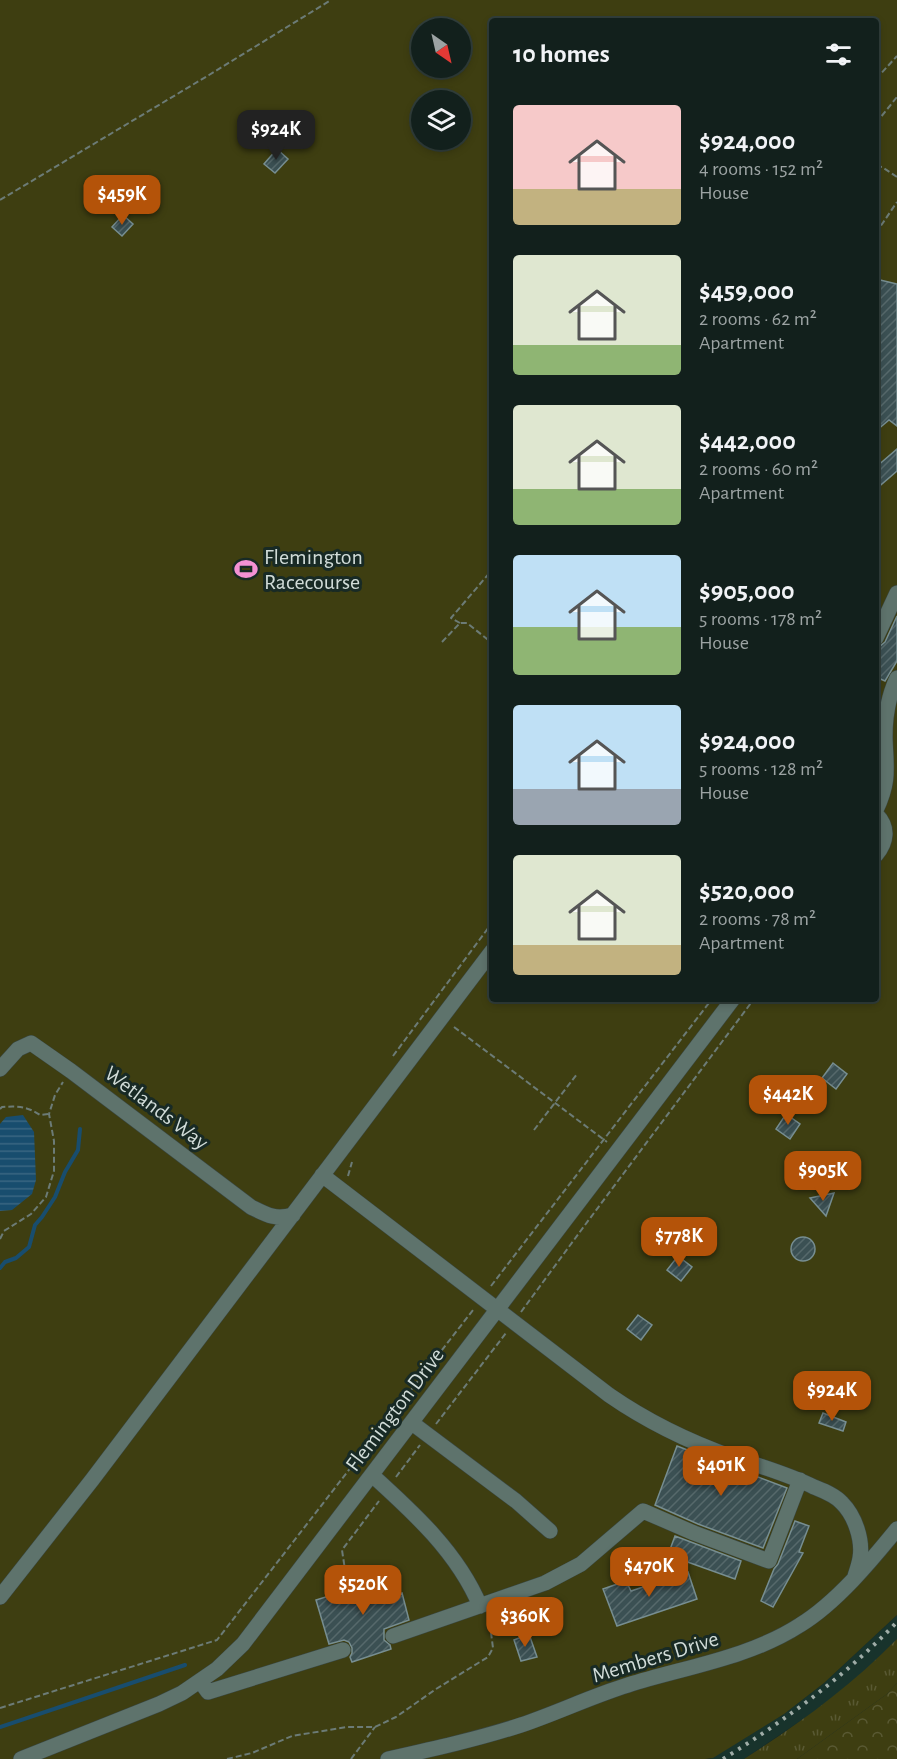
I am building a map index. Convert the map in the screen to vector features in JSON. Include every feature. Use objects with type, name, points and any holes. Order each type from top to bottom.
[{"type":"lane","points":[[879,632],[897,593]]},
{"type":"lane","points":[[879,805],[888,769],[881,735],[890,694],[897,678]]},
{"type":"lane","points":[[879,817],[884,825],[885,852]]},
{"type":"lane","points":[[0,1597],[92,1480],[489,955]]},
{"type":"lane","name":"Flemington Drive","points":[[21,1759],[159,1704],[200,1682],[243,1644],[731,1002]]},
{"type":"lane","name":"Wetlands Way","points":[[0,1070],[18,1049],[30,1043],[71,1071],[251,1207],[264,1214],[281,1218],[293,1215]]},
{"type":"lane","points":[[322,1175],[609,1395],[646,1419],[663,1429],[730,1456],[800,1480],[831,1494],[849,1513],[860,1540],[861,1557],[855,1576]]},
{"type":"lane","points":[[412,1423],[516,1501],[550,1531]]},
{"type":"lane","points":[[372,1475],[415,1515],[452,1557],[483,1605]]},
{"type":"lane","points":[[393,1636],[545,1583],[581,1564],[643,1511],[769,1561],[800,1480]]},
{"type":"lane","name":"Members Drive","points":[[388,1759],[475,1739],[552,1714],[626,1685],[738,1653],[783,1634],[800,1625],[837,1596],[897,1529]]},
{"type":"lane","points":[[200,1682],[208,1692],[343,1650]]},
{"type":"path","points":[[0,200],[331,0]]},
{"type":"path","points":[[879,76],[897,56]]},
{"type":"path","points":[[879,119],[896,98]]},
{"type":"path","points":[[879,166],[897,177]]},
{"type":"path","points":[[879,229],[897,202]]},
{"type":"path","points":[[489,574],[452,618],[460,623],[467,623],[489,641]]},
{"type":"path","points":[[442,642],[460,623]]},
{"type":"path","points":[[0,1708],[217,1640],[710,1002]]},
{"type":"path","points":[[347,1582],[342,1550],[752,1002]]},
{"type":"path","points":[[451,1025],[618,1149]]},
{"type":"path","points":[[0,1239],[4,1231],[31,1214],[46,1197],[54,1171],[54,1142],[50,1114],[55,1095],[71,1071]]},
{"type":"path","points":[[534,1130],[577,1074]]},
{"type":"path","points":[[0,1109],[21,1106],[40,1115],[50,1114]]},
{"type":"path","points":[[227,1759],[252,1753],[292,1736],[347,1727],[375,1727],[396,1717],[488,1657],[493,1648],[483,1605]]},
{"type":"path","points":[[351,1759],[375,1727]]},
{"type":"shaded area","points":[[897,1615],[897,1639],[868,1668],[821,1707],[744,1759],[710,1759],[784,1714],[824,1683]]},
{"type":"green space","name":"Flemington Racecourse","points":[[0,0],[897,0],[897,1615],[824,1683],[784,1714],[713,1758],[0,1759]]},
{"type":"green space","points":[[897,1639],[897,1683],[887,1694],[797,1759],[744,1759],[824,1704]]},
{"type":"green space","points":[[897,1683],[897,1759],[797,1759],[887,1694]]},
{"type":"water","points":[[23,1115],[34,1132],[36,1180],[32,1194],[12,1210],[0,1211],[0,1124],[6,1117]]},
{"type":"building","points":[[277,149],[288,159],[275,173],[264,164]]},
{"type":"building","points":[[123,215],[133,224],[122,236],[112,227]]},
{"type":"building","points":[[879,280],[897,284],[897,426],[889,420],[879,428]]},
{"type":"building","points":[[897,449],[897,471],[879,486],[879,464]]},
{"type":"building","points":[[897,616],[897,661],[885,681],[879,678],[879,647],[885,642]]},
{"type":"building","points":[[833,1063],[847,1074],[836,1089],[822,1078]]},
{"type":"building","points":[[786,1114],[800,1124],[790,1139],[776,1129]]},
{"type":"building","points":[[834,1193],[826,1216],[810,1198]]},
{"type":"building","points":[[803,1237],[812,1240],[815,1249],[812,1258],[803,1261],[794,1258],[791,1249],[794,1240]]},
{"type":"building","points":[[678,1256],[692,1267],[681,1281],[667,1270]]},
{"type":"building","points":[[638,1315],[652,1325],[641,1340],[627,1329]]},
{"type":"building","points":[[823,1413],[846,1422],[843,1431],[819,1423]]},
{"type":"building","points":[[677,1446],[787,1488],[763,1548],[655,1505]]},
{"type":"building","points":[[795,1521],[809,1526],[799,1552],[803,1553],[773,1607],[761,1601]]},
{"type":"building","points":[[675,1536],[741,1561],[735,1579],[668,1555]]},
{"type":"building","points":[[688,1572],[697,1599],[617,1626],[603,1589],[626,1581],[631,1591]]},
{"type":"building","points":[[392,1577],[399,1594],[402,1593],[409,1620],[384,1629],[384,1640],[391,1649],[352,1662],[350,1657],[352,1648],[349,1642],[344,1640],[329,1644],[316,1600],[342,1592],[342,1589],[362,1583],[363,1586]]},
{"type":"building","points":[[529,1634],[537,1657],[521,1661],[514,1640]]},
{"type":"waterway","points":[[0,1268],[5,1262],[16,1258],[29,1247],[35,1225],[55,1197],[65,1172],[78,1150],[80,1129]]},
{"type":"waterway","points":[[0,1727],[185,1665]]},
{"type":"railway","points":[[723,1759],[769,1729],[836,1679],[897,1622]]},
{"type":"place","name":"Flemington Racecourse","points":[[246,569]]}]
